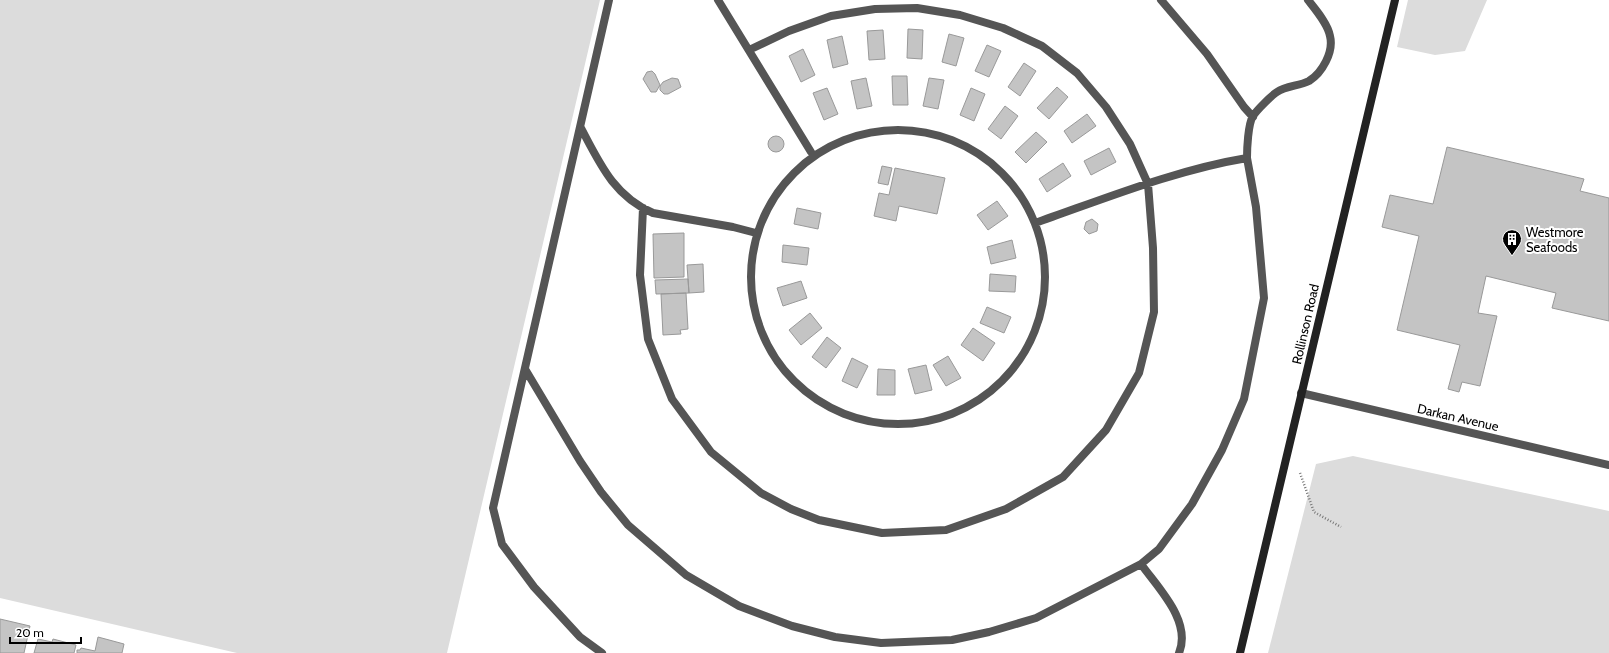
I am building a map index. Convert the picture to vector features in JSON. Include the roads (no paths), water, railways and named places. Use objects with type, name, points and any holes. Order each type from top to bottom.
[{"type":"street","points":[[602,653],[580,637],[534,587],[502,544],[493,508],[609,0]]},
{"type":"street","points":[[718,0],[811,152]]},
{"type":"street","points":[[1161,0],[1207,54],[1244,107],[1253,117]]},
{"type":"street","points":[[525,369],[588,473],[601,492],[628,525],[686,575],[739,606],[792,626],[835,638],[881,643],[952,640],[988,632],[1036,618],[1141,564],[1159,548],[1192,504],[1222,450],[1244,399],[1264,298],[1256,207],[1247,158],[1247,148],[1253,117],[1277,92],[1309,81],[1320,71],[1326,60],[1330,47],[1330,36],[1317,11],[1308,0]]},
{"type":"street","name":"Rollinson Road","points":[[1240,653],[1395,0]]},
{"type":"street","points":[[643,208],[640,274],[648,339],[672,399],[711,452],[761,493],[791,509],[819,520],[882,533],[946,530],[1006,509],[1064,477],[1106,430],[1140,373],[1154,312],[1153,248],[1148,184],[1130,144],[1106,107],[1077,73],[1042,46],[1003,28],[960,15],[924,9],[875,9],[831,16],[789,31],[749,50]]},
{"type":"street","points":[[581,128],[610,179],[626,197],[643,208],[653,213],[733,227],[756,233]]},
{"type":"street","points":[[877,130],[909,131],[941,136],[972,150],[998,169],[1020,194],[1035,223],[1044,259],[1044,297],[1035,333],[1016,366],[990,392],[958,412],[923,423],[886,424],[849,416],[816,399],[788,375],[768,344],[755,308],[752,271],[756,233],[761,218],[811,152],[844,139],[877,130]]},
{"type":"street","points":[[1035,223],[1148,184],[1230,161],[1247,158]]},
{"type":"street","name":"Darkan Avenue","points":[[1301,393],[1609,465]]},
{"type":"street","points":[[1141,564],[1180,622],[1183,637],[1179,653]]},
{"type":"place","name":"Westmore Seafoods","points":[[1512,256]]}]
